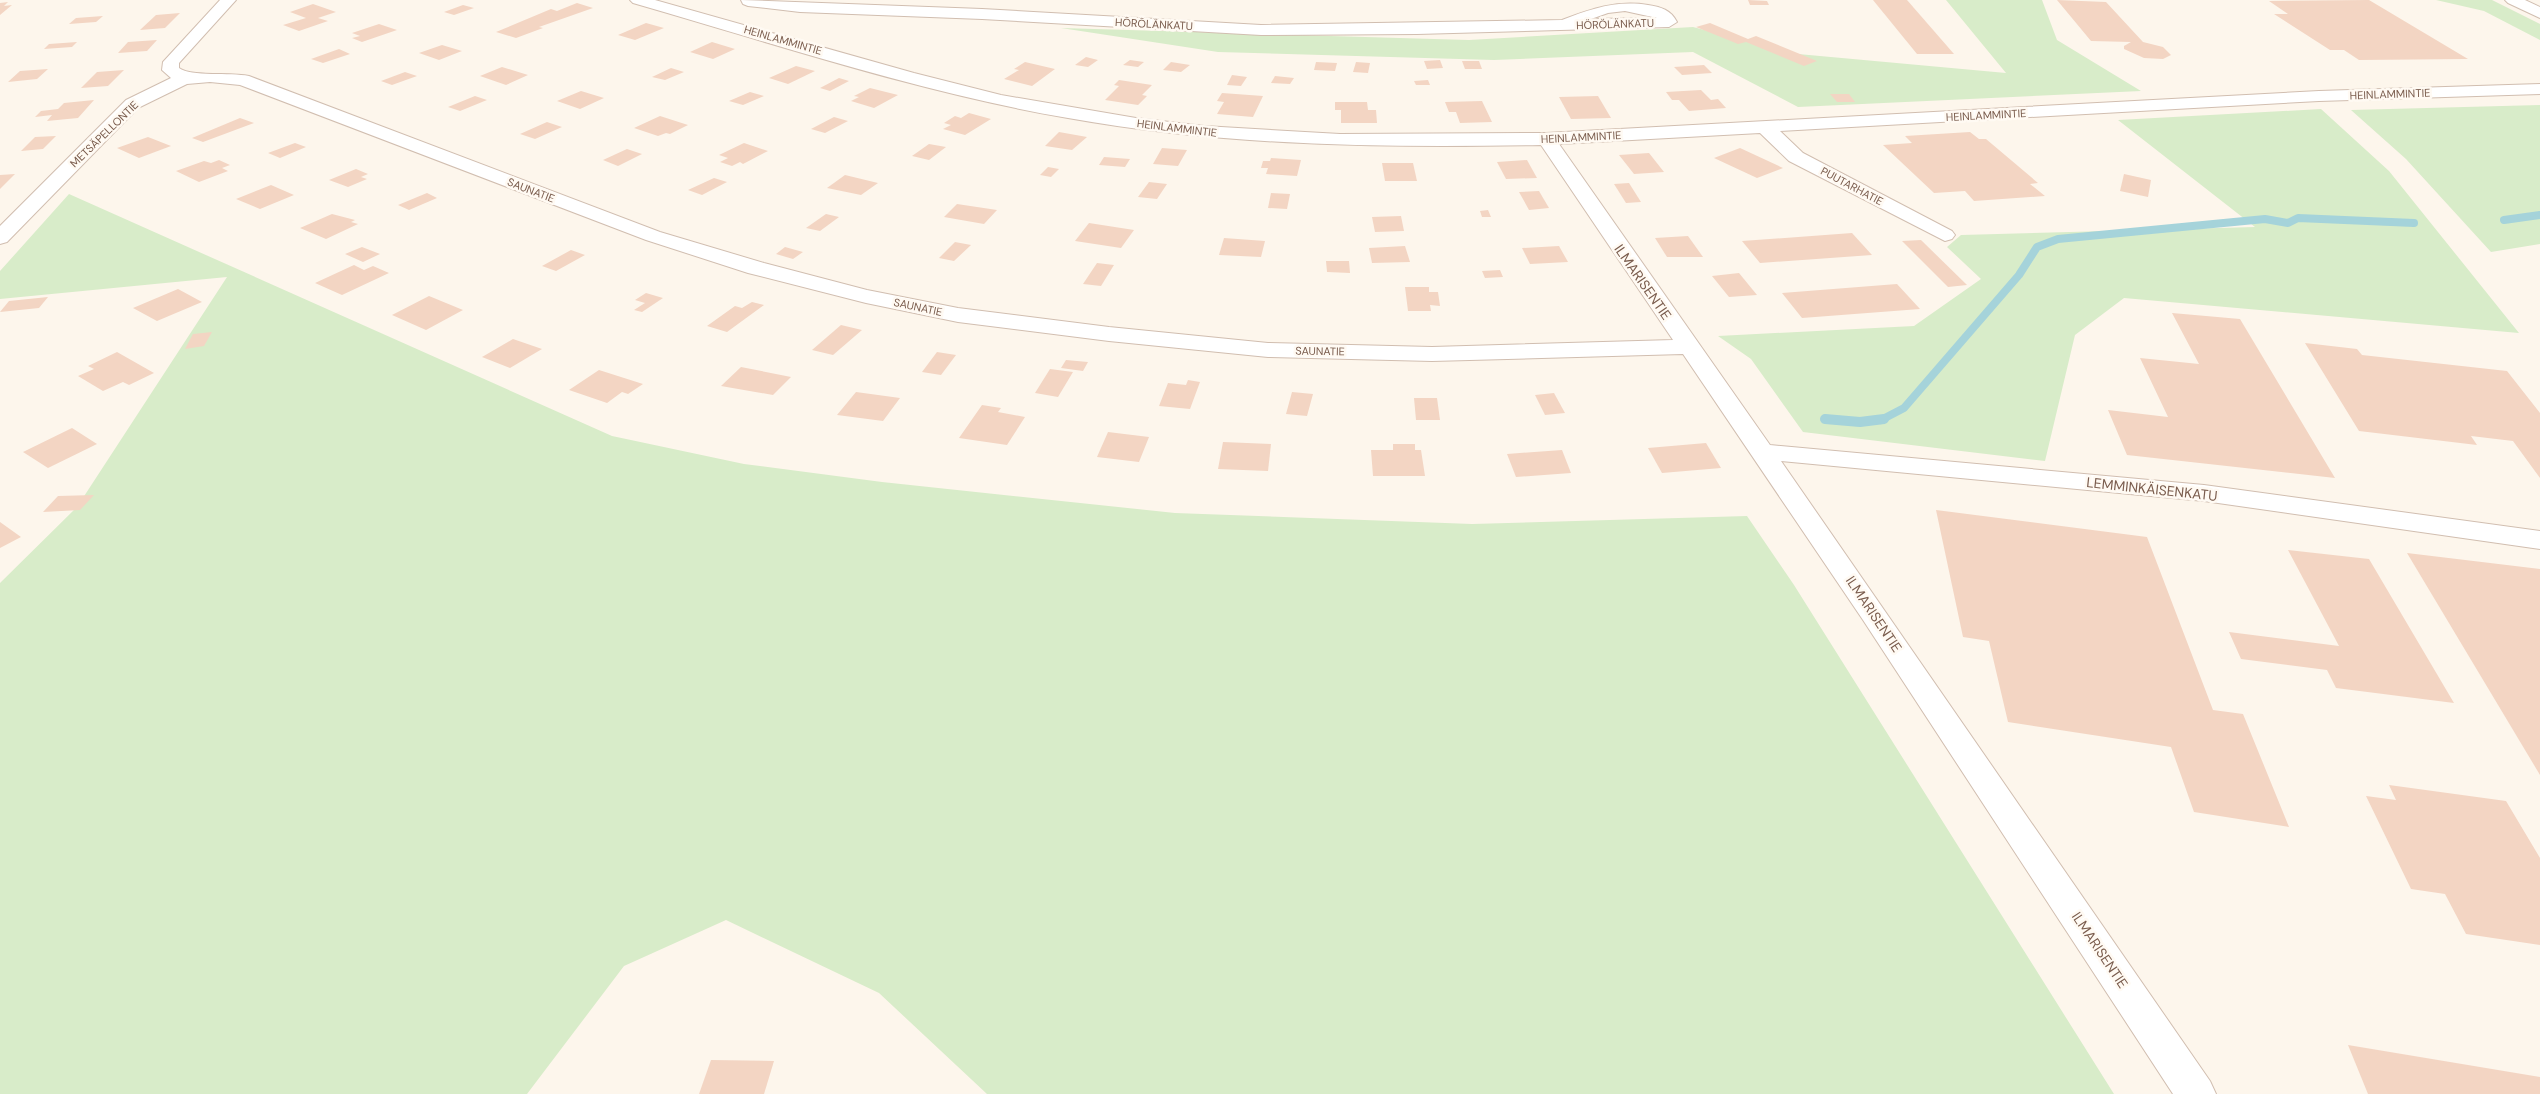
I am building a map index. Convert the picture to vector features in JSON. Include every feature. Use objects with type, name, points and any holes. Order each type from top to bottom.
[{"type":"street","points":[[183,79],[170,70],[171,62],[228,0]]},
{"type":"street","name":"HEINLAMMINTIE","points":[[638,0],[703,17],[737,8],[919,81],[1054,110],[1166,127],[1325,140],[1425,141],[1546,138],[2319,96],[2540,89]]},
{"type":"street","points":[[2513,0],[2540,13]]},
{"type":"street","points":[[737,8],[774,2]]},
{"type":"street","name":"HÖRÖLÄNKATU","points":[[737,8],[774,2],[1261,30],[1561,26],[1670,22],[1662,13],[1631,4],[1615,4],[1561,26]]},
{"type":"street","name":"SAUNATIE","points":[[183,79],[210,77],[243,80],[653,236],[756,268],[866,296],[958,315],[1109,334],[1268,350],[1432,354],[1688,348]]},
{"type":"street","name":"METSÄPELLONTIE","points":[[0,238],[132,104],[183,79]]},
{"type":"street","name":"PUUTARHATIE","points":[[1765,127],[1796,157],[1945,235]]},
{"type":"street","name":"ILMARISENTIE","points":[[1546,138],[1688,348],[1763,452],[2196,1094]]},
{"type":"street","name":"LEMMINKÄISENKATU","points":[[1763,452],[2204,493],[2540,540]]},
{"type":"green space","points":[[1946,0],[2042,0],[2057,40],[2141,91],[1798,107],[1693,52],[1494,60],[1218,52],[1061,28],[1469,40],[1693,27],[1798,54],[2006,73]]},
{"type":"green space","points":[[2436,0],[2492,0],[2540,24],[2540,40],[2484,11]]},
{"type":"green space","points":[[2540,105],[2540,244],[2491,252],[2406,159],[2351,110]]},
{"type":"green space","points":[[2321,109],[2389,171],[2519,333],[2124,298],[2075,335],[2045,461],[1803,432],[1751,359],[1718,336],[1914,326],[1981,279],[1947,247],[1961,235],[2255,227],[2118,120]]},
{"type":"green space","points":[[69,194],[612,436],[744,464],[882,482],[1175,513],[1472,524],[1747,516],[1794,585],[2114,1094],[987,1094],[879,993],[726,920],[624,966],[527,1094],[0,1094],[0,583],[77,507],[227,277],[0,299],[0,271]]},
{"type":"building","points":[[1748,0],[1767,1],[1769,5],[1750,5]]},
{"type":"building","points":[[1873,0],[1907,0],[1954,54],[1917,54]]},
{"type":"building","points":[[2057,0],[2106,2],[2143,42],[2163,47],[2171,55],[2163,59],[2144,58],[2124,49],[2124,46],[2131,42],[2091,41]]},
{"type":"building","points":[[2369,0],[2468,59],[2359,60],[2344,50],[2330,50],[2274,14],[2288,14],[2269,1]]},
{"type":"building","points":[[8,2],[4,6],[12,5],[0,15],[0,3]]},
{"type":"building","points":[[577,3],[593,8],[539,27],[543,28],[516,38],[496,32],[551,9],[557,11]]},
{"type":"building","points":[[313,4],[336,12],[318,18],[328,21],[299,31],[283,25],[306,18],[290,12]]},
{"type":"building","points":[[463,5],[474,8],[454,15],[444,12]]},
{"type":"building","points":[[180,13],[165,28],[140,30],[156,15]]},
{"type":"building","points":[[103,16],[96,22],[69,24],[76,18]]},
{"type":"building","points":[[646,23],[664,28],[635,40],[618,35]]},
{"type":"building","points":[[1710,23],[1748,39],[1756,36],[1817,61],[1804,66],[1746,42],[1738,44],[1696,27]]},
{"type":"building","points":[[379,24],[397,30],[362,42],[352,38],[360,36],[352,33]]},
{"type":"building","points":[[157,40],[147,51],[118,53],[128,42]]},
{"type":"building","points":[[77,42],[72,47],[44,49],[49,44]]},
{"type":"building","points":[[712,42],[735,49],[713,59],[690,52]]},
{"type":"building","points":[[442,45],[462,51],[439,60],[419,53]]},
{"type":"building","points":[[339,49],[350,54],[323,63],[311,59]]},
{"type":"building","points":[[1086,57],[1098,60],[1088,67],[1075,65]]},
{"type":"building","points":[[1130,60],[1144,62],[1138,67],[1123,65]]},
{"type":"building","points":[[1440,60],[1443,68],[1427,69],[1424,61]]},
{"type":"building","points":[[1462,61],[1479,61],[1482,69],[1465,69]]},
{"type":"building","points":[[1025,62],[1055,69],[1032,86],[1004,79],[1019,70],[1014,69]]},
{"type":"building","points":[[1171,62],[1190,65],[1181,72],[1163,70]]},
{"type":"building","points":[[1316,62],[1337,63],[1335,71],[1314,70]]},
{"type":"building","points":[[1356,62],[1370,63],[1368,73],[1353,72]]},
{"type":"building","points":[[1704,65],[1712,73],[1682,75],[1674,67]]},
{"type":"building","points":[[796,66],[815,71],[788,84],[769,78]]},
{"type":"building","points":[[502,67],[528,75],[506,85],[480,76]]},
{"type":"building","points":[[671,68],[684,72],[665,80],[652,77]]},
{"type":"building","points":[[48,69],[37,79],[8,82],[20,71]]},
{"type":"building","points":[[124,70],[108,86],[81,88],[97,72]]},
{"type":"building","points":[[405,72],[417,76],[392,85],[381,81]]},
{"type":"building","points":[[1232,75],[1247,77],[1241,86],[1227,85]]},
{"type":"building","points":[[1275,76],[1294,78],[1290,84],[1271,83]]},
{"type":"building","points":[[839,78],[849,81],[830,91],[820,88]]},
{"type":"building","points":[[1119,80],[1152,85],[1142,95],[1147,96],[1138,105],[1105,100],[1119,86],[1114,85]]},
{"type":"building","points":[[1428,80],[1430,85],[1416,85],[1414,81]]},
{"type":"building","points":[[870,88],[898,95],[874,108],[851,101],[859,97],[854,96]]},
{"type":"building","points":[[1701,90],[1711,100],[1718,99],[1726,108],[1689,111],[1679,100],[1672,100],[1666,92]]},
{"type":"building","points":[[581,91],[604,98],[580,109],[557,101]]},
{"type":"building","points":[[750,92],[764,96],[743,105],[729,101]]},
{"type":"building","points":[[1222,93],[1263,96],[1253,117],[1217,114],[1224,102],[1217,101]]},
{"type":"building","points":[[1830,94],[1849,94],[1855,102],[1837,102]]},
{"type":"building","points":[[475,96],[487,100],[460,111],[448,107]]},
{"type":"building","points":[[1598,96],[1611,118],[1571,119],[1559,97]]},
{"type":"building","points":[[94,100],[78,118],[47,121],[52,115],[35,117],[41,111],[58,109],[64,103]]},
{"type":"building","points":[[1482,101],[1492,122],[1460,123],[1456,112],[1449,112],[1445,102]]},
{"type":"building","points":[[1335,102],[1367,102],[1368,110],[1376,110],[1377,123],[1341,123],[1341,110],[1335,110]]},
{"type":"building","points":[[969,113],[991,119],[965,135],[943,129],[951,125],[944,123],[955,116],[961,118]]},
{"type":"building","points":[[660,116],[688,125],[670,134],[666,133],[658,136],[634,128]]},
{"type":"building","points":[[834,117],[848,121],[825,133],[811,129]]},
{"type":"building","points":[[240,118],[254,123],[203,142],[192,138]]},
{"type":"building","points":[[547,122],[562,127],[535,139],[520,134]]},
{"type":"building","points":[[1059,132],[1087,137],[1072,150],[1045,146]]},
{"type":"building","points":[[1970,132],[1979,139],[1986,139],[2038,183],[2030,184],[2045,196],[1974,201],[1965,191],[1934,193],[1883,145],[1912,143],[1905,136]]},
{"type":"building","points":[[56,136],[43,149],[21,151],[35,137]]},
{"type":"building","points":[[148,137],[171,146],[139,158],[117,148]]},
{"type":"building","points":[[295,143],[306,147],[280,158],[268,153]]},
{"type":"building","points":[[744,143],[768,151],[743,164],[740,162],[732,166],[720,162],[728,158],[719,155]]},
{"type":"building","points":[[929,144],[946,147],[929,160],[912,156]]},
{"type":"building","points":[[1162,148],[1187,150],[1178,166],[1153,164]]},
{"type":"building","points":[[1740,148],[1783,168],[1757,178],[1714,158]]},
{"type":"building","points":[[627,149],[642,154],[618,166],[603,160]]},
{"type":"building","points":[[1649,153],[1664,172],[1634,174],[1619,155]]},
{"type":"building","points":[[1104,157],[1130,159],[1125,167],[1099,165]]},
{"type":"building","points":[[1271,158],[1301,160],[1297,176],[1266,174],[1268,168],[1261,168],[1263,161],[1270,161]]},
{"type":"building","points":[[219,160],[230,165],[222,168],[228,171],[199,182],[176,171],[204,161],[211,163]]},
{"type":"building","points":[[1527,160],[1537,178],[1506,179],[1497,162]]},
{"type":"building","points":[[1382,163],[1413,163],[1417,181],[1385,181]]},
{"type":"building","points":[[1048,167],[1059,169],[1051,177],[1040,175]]},
{"type":"building","points":[[356,169],[368,174],[361,177],[367,179],[348,187],[329,180]]},
{"type":"building","points":[[15,174],[0,189],[0,175]]},
{"type":"building","points":[[2124,174],[2151,180],[2148,197],[2120,191]]},
{"type":"building","points":[[845,175],[878,183],[861,195],[827,188]]},
{"type":"building","points":[[714,178],[727,182],[702,195],[688,190]]},
{"type":"building","points":[[1149,182],[1167,184],[1157,199],[1138,197]]},
{"type":"building","points":[[1629,183],[1641,202],[1626,203],[1614,184]]},
{"type":"building","points":[[271,185],[294,195],[260,209],[236,199]]},
{"type":"building","points":[[1539,191],[1549,208],[1529,210],[1519,192]]},
{"type":"building","points":[[427,193],[437,198],[409,210],[398,205]]},
{"type":"building","points":[[1271,193],[1290,194],[1287,209],[1268,208]]},
{"type":"building","points":[[957,204],[997,210],[984,224],[944,217]]},
{"type":"building","points":[[1488,210],[1491,217],[1482,217],[1480,211]]},
{"type":"building","points":[[332,214],[355,220],[351,222],[358,224],[326,239],[300,228]]},
{"type":"building","points":[[826,214],[839,217],[820,231],[806,228]]},
{"type":"building","points":[[1401,216],[1404,231],[1375,232],[1372,217]]},
{"type":"building","points":[[1089,223],[1134,230],[1121,248],[1075,241]]},
{"type":"building","points":[[1852,233],[1872,255],[1760,263],[1742,241]]},
{"type":"building","points":[[1688,236],[1703,257],[1667,257],[1655,238]]},
{"type":"building","points":[[1224,238],[1265,241],[1261,257],[1219,255]]},
{"type":"building","points":[[1921,240],[1967,285],[1948,287],[1902,241]]},
{"type":"building","points":[[955,242],[971,245],[954,261],[939,258]]},
{"type":"building","points":[[1405,246],[1410,262],[1372,263],[1369,248]]},
{"type":"building","points":[[1559,246],[1568,262],[1530,264],[1522,248]]},
{"type":"building","points":[[362,247],[380,254],[363,262],[345,254]]},
{"type":"building","points":[[785,247],[803,252],[793,259],[776,254]]},
{"type":"building","points":[[571,250],[585,255],[556,271],[542,266]]},
{"type":"building","points":[[1326,261],[1349,261],[1350,273],[1327,272]]},
{"type":"building","points":[[1097,263],[1114,265],[1101,286],[1083,284]]},
{"type":"building","points":[[354,265],[364,270],[373,266],[389,273],[342,295],[315,283]]},
{"type":"building","points":[[1500,270],[1503,277],[1485,278],[1482,271]]},
{"type":"building","points":[[1739,273],[1757,295],[1729,297],[1712,276]]},
{"type":"building","points":[[1897,284],[1920,309],[1802,318],[1782,293]]},
{"type":"building","points":[[1405,287],[1429,287],[1429,292],[1438,292],[1440,306],[1430,305],[1431,311],[1408,311]]},
{"type":"building","points":[[178,289],[202,302],[157,321],[133,308]]},
{"type":"building","points":[[646,293],[663,298],[642,312],[634,310],[645,303],[635,300]]},
{"type":"building","points":[[429,296],[463,310],[426,330],[392,315]]},
{"type":"building","points":[[48,297],[39,308],[0,312],[9,301]]},
{"type":"building","points":[[752,302],[764,305],[727,332],[707,326],[735,306],[742,308]]},
{"type":"building","points":[[2172,313],[2240,319],[2335,478],[2127,455],[2108,410],[2168,417],[2140,358],[2199,364]]},
{"type":"building","points":[[841,325],[862,330],[833,355],[812,350]]},
{"type":"building","points":[[212,332],[204,346],[185,349],[193,334]]},
{"type":"building","points":[[513,339],[542,349],[510,368],[482,357]]},
{"type":"building","points":[[2305,343],[2357,349],[2362,355],[2507,371],[2540,413],[2540,478],[2513,441],[2471,436],[2477,445],[2359,431]]},
{"type":"building","points":[[117,352],[154,373],[129,385],[123,382],[103,391],[78,376],[94,369],[88,366]]},
{"type":"building","points":[[937,352],[956,355],[941,375],[922,372]]},
{"type":"building","points":[[1066,360],[1088,362],[1083,371],[1061,368]]},
{"type":"building","points":[[741,367],[791,377],[773,395],[721,386]]},
{"type":"building","points":[[1050,369],[1073,372],[1058,397],[1035,393]]},
{"type":"building","points":[[599,370],[643,384],[628,394],[622,392],[607,403],[569,390]]},
{"type":"building","points":[[1188,380],[1200,382],[1190,409],[1159,406],[1168,383],[1186,385]]},
{"type":"building","points":[[856,392],[900,398],[883,421],[837,415]]},
{"type":"building","points":[[1292,392],[1313,394],[1307,416],[1286,414]]},
{"type":"building","points":[[1554,393],[1565,413],[1545,415],[1535,395]]},
{"type":"building","points":[[1414,398],[1437,398],[1440,420],[1416,420]]},
{"type":"building","points":[[982,405],[1001,408],[998,412],[1025,417],[1007,445],[959,438]]},
{"type":"building","points":[[72,428],[97,444],[48,468],[23,452]]},
{"type":"building","points":[[1108,432],[1149,437],[1139,462],[1097,457]]},
{"type":"building","points":[[1223,442],[1271,444],[1268,471],[1218,469]]},
{"type":"building","points":[[1706,443],[1721,468],[1662,473],[1648,448]]},
{"type":"building","points":[[1393,444],[1415,444],[1415,450],[1421,450],[1425,476],[1373,476],[1371,450],[1393,450]]},
{"type":"building","points":[[1562,450],[1571,473],[1516,477],[1507,454]]},
{"type":"building","points":[[94,495],[80,510],[43,512],[58,496]]},
{"type":"building","points":[[1936,510],[2147,537],[2213,710],[2243,714],[2289,827],[2194,812],[2171,747],[2008,722],[1989,641],[1963,637]]},
{"type":"building","points":[[0,522],[21,537],[0,548]]},
{"type":"building","points":[[2288,550],[2369,559],[2454,703],[2336,688],[2327,670],[2241,659],[2229,632],[2339,646]]},
{"type":"building","points":[[2407,553],[2540,569],[2540,775]]},
{"type":"building","points":[[2389,785],[2506,801],[2540,858],[2540,945],[2466,934],[2445,894],[2411,889],[2366,796],[2396,800]]},
{"type":"building","points":[[2348,1045],[2540,1077],[2540,1094],[2368,1094]]},
{"type":"building","points":[[711,1060],[774,1061],[764,1094],[699,1094]]},
{"type":"waterway","points":[[2504,220],[2540,215]]},
{"type":"waterway","points":[[1883,419],[1904,408],[2019,275],[2037,247],[2058,239],[2265,219],[2288,223],[2298,218],[2414,223]]},
{"type":"waterway","points":[[1834,420],[1825,419],[1860,422],[1883,419]]}]
